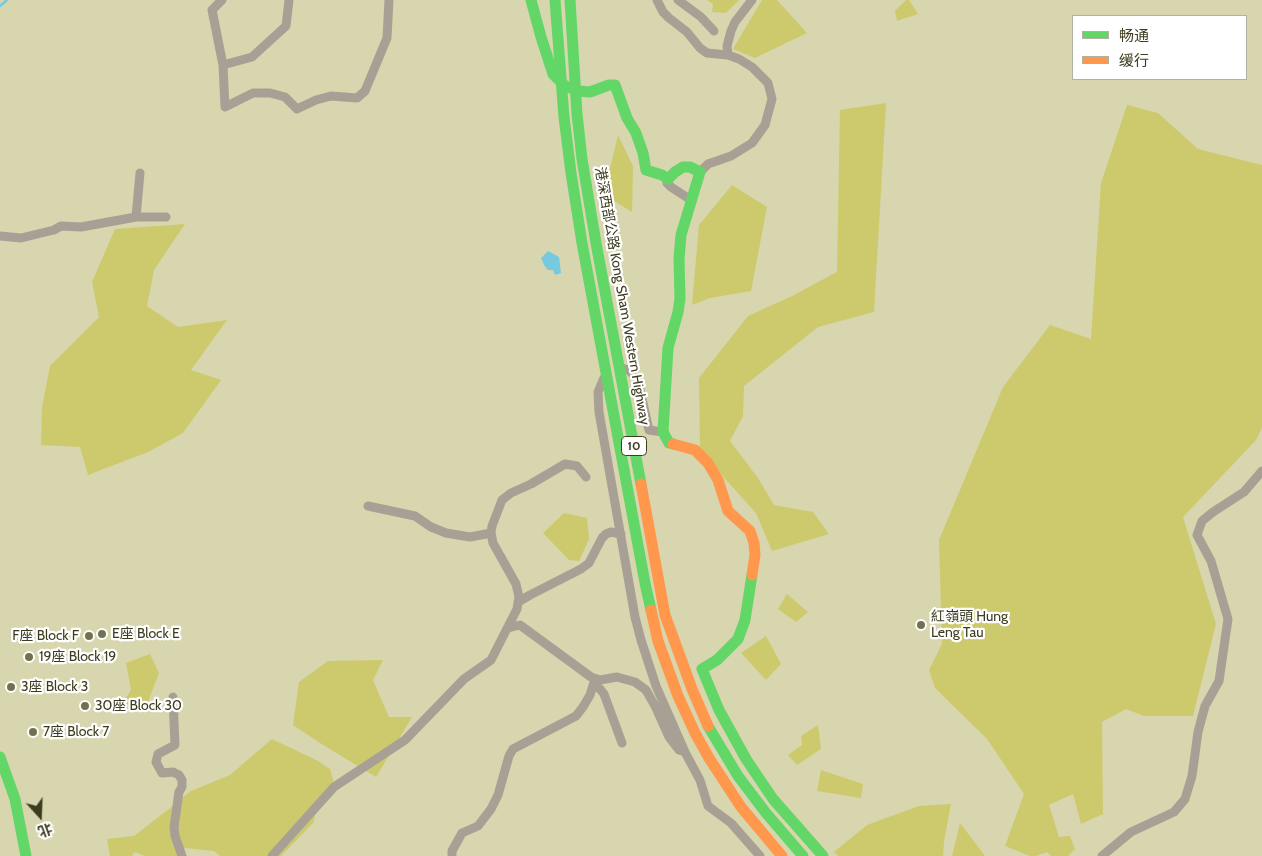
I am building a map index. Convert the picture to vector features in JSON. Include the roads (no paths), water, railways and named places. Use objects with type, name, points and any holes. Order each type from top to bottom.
[{"type":"main road","points":[[531,0],[553,74],[565,86],[579,91],[590,92],[609,85],[615,85],[627,118],[636,133],[643,153],[646,170],[668,179],[683,167],[690,167],[700,172],[681,235],[679,259],[680,299],[668,348],[663,432],[670,443],[695,450],[708,463],[718,480],[728,511],[750,531],[754,542],[755,556],[746,620],[738,639],[717,660],[702,669],[719,710],[746,759],[773,799],[823,856]]},
{"type":"main road","name":"港深西部公路 Kong Sham Western Highway","points":[[556,0],[558,48],[571,174],[645,583],[658,641],[678,696],[709,758],[745,813],[782,856]]},
{"type":"main road","name":"港深西部公路 Kong Sham Western Highway","points":[[570,0],[577,114],[582,159],[665,614],[692,689],[709,728],[738,776],[766,813],[803,856]]},
{"type":"main road","points":[[0,757],[15,799],[26,856]]},
{"type":"street","points":[[222,0],[212,10],[223,65],[225,107],[253,94],[270,93],[284,97],[297,109],[316,100],[332,96],[357,98],[365,91],[387,38],[389,0]]},
{"type":"street","points":[[223,65],[252,57],[286,26],[289,0]]},
{"type":"street","points":[[657,0],[668,18],[687,32],[700,48],[708,53],[728,55],[739,59],[752,67],[768,83],[772,99],[765,125],[752,142],[731,156],[708,164],[700,172]]},
{"type":"street","points":[[678,0],[701,17],[714,31]]},
{"type":"street","points":[[728,55],[727,46],[731,31],[735,22],[752,0]]},
{"type":"street","points":[[136,217],[140,173]]},
{"type":"street","points":[[668,179],[667,182],[671,187],[690,200]]},
{"type":"street","points":[[0,236],[20,238],[54,230],[61,226],[81,227],[136,217],[166,217]]},
{"type":"street","points":[[663,432],[649,430],[638,382],[629,370],[619,368],[606,374],[598,392],[599,412],[640,640],[656,686],[685,752],[700,780],[708,806],[731,822],[760,856]]},
{"type":"street","points":[[272,856],[334,787],[405,740],[464,678],[491,660],[517,610],[519,597],[516,584],[494,544],[491,533],[502,500],[511,493],[531,484],[565,464],[576,466],[586,477]]},
{"type":"street","points":[[1102,856],[1132,832],[1174,812],[1185,800],[1192,776],[1198,732],[1205,706],[1219,681],[1228,619],[1211,561],[1197,535],[1202,521],[1244,492],[1262,471]]},
{"type":"street","points":[[368,506],[414,516],[431,527],[446,533],[470,536],[491,533]]},
{"type":"street","points":[[518,602],[589,563],[606,534],[610,532],[621,534]]},
{"type":"street","points":[[508,628],[520,625],[591,677],[604,694],[622,743]]},
{"type":"street","points":[[594,682],[617,677],[635,682],[646,690],[669,737],[679,750],[685,752]]},
{"type":"street","points":[[452,856],[452,851],[462,833],[478,826],[491,809],[498,795],[509,756],[513,749],[576,716],[590,695],[594,682]]},
{"type":"street","points":[[173,697],[175,745],[158,754],[156,762],[162,773],[173,772],[179,775],[182,780],[174,827],[182,856]]},
{"type":"water","points":[[548,251],[559,257],[561,273],[555,275],[553,270],[548,270],[544,265],[541,258]]},
{"type":"waterway","points":[[0,6],[7,0]]},
{"type":"place","name":"紅嶺頭 Hung Leng Tau","points":[[921,625]]},
{"type":"place","name":"E座 Block E","points":[[102,634]]},
{"type":"place","name":"F座 Block F","points":[[89,636]]},
{"type":"place","name":"19座 Block 19","points":[[29,657]]},
{"type":"place","name":"3座 Block 3","points":[[11,687]]},
{"type":"place","name":"30座 Block 30","points":[[85,706]]},
{"type":"place","name":"7座 Block 7","points":[[33,732]]}]
